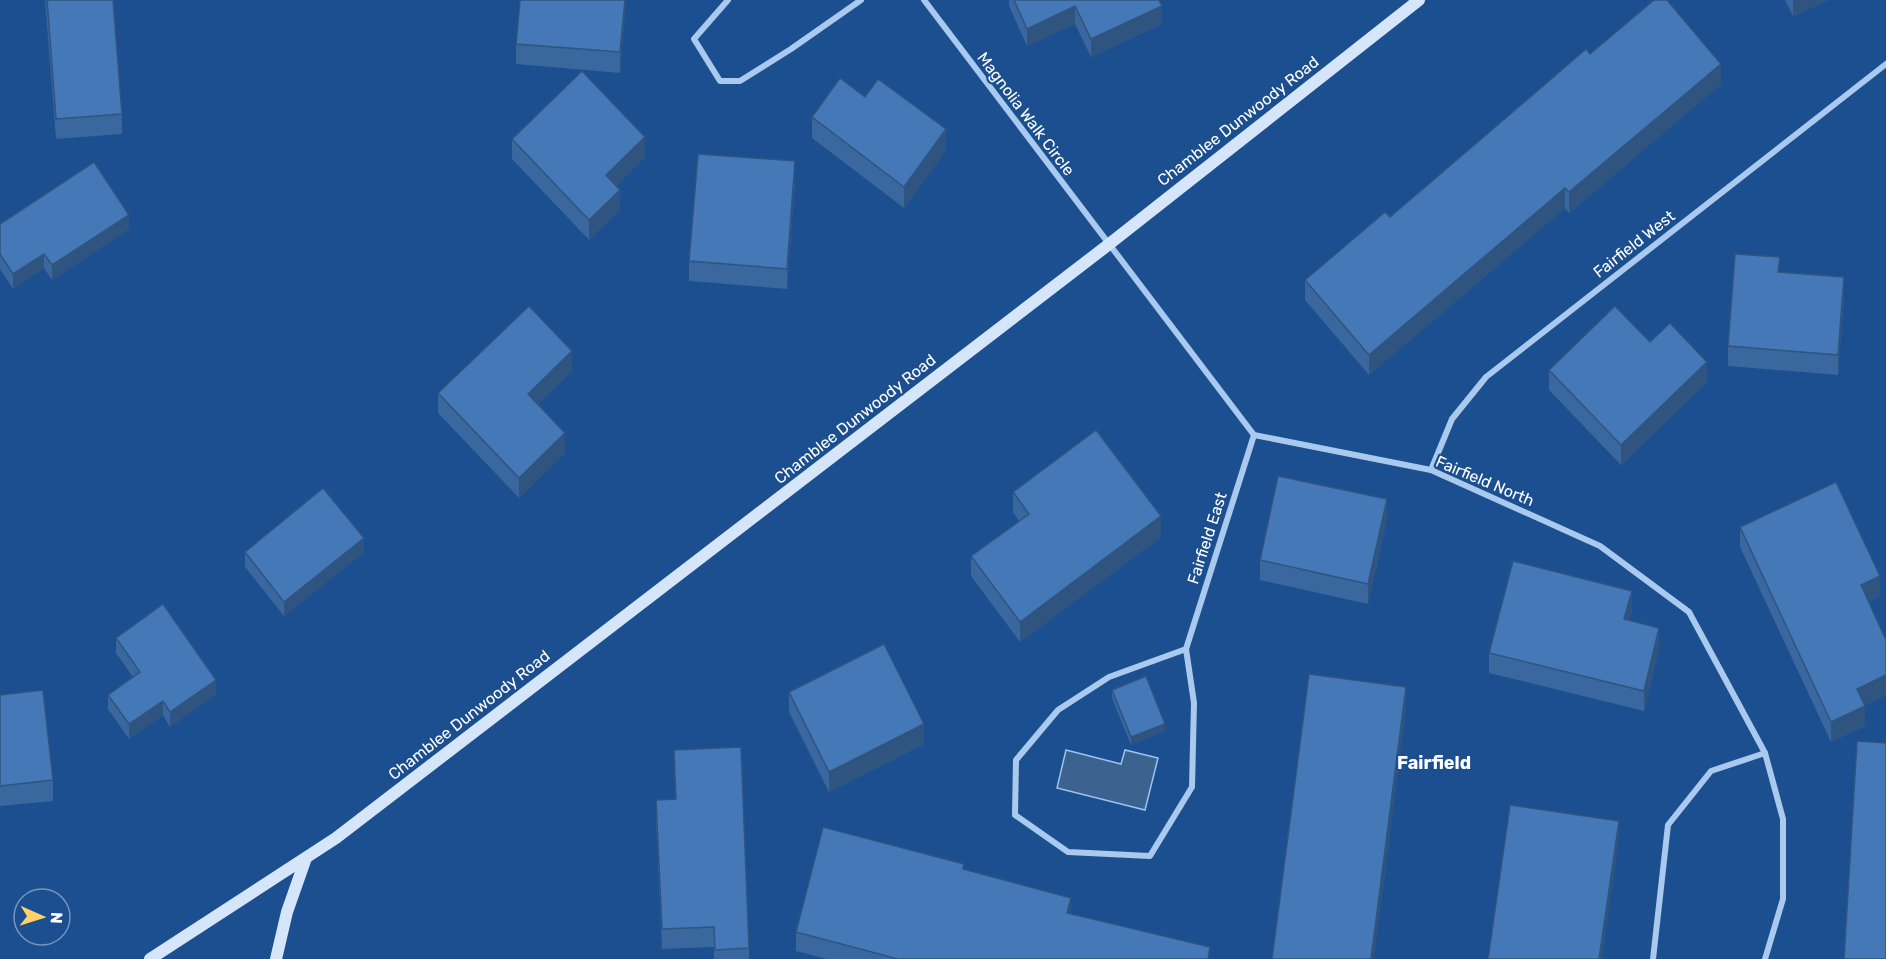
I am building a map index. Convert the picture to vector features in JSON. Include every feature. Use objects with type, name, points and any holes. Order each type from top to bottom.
[{"type":"street","points":[[728,0],[694,39],[720,81],[740,81],[861,0]]},
{"type":"street","name":"Magnolia Walk Circle","points":[[924,0],[1108,245]]},
{"type":"street","name":"Chamblee Dunwoody Road","points":[[150,959],[306,858],[364,817],[1108,245],[1419,0]]},
{"type":"street","name":"Fairfield West","points":[[1431,470],[1452,419],[1486,377],[1886,64]]},
{"type":"street","points":[[1108,245],[1254,435]]},
{"type":"street","name":"Fairfield North","points":[[1254,435],[1431,470],[1600,546],[1689,612],[1765,753],[1783,819],[1783,899],[1765,959]]},
{"type":"street","name":"Fairfield East","points":[[1186,649],[1109,677],[1058,710],[1016,760],[1015,815],[1068,852],[1150,856],[1192,787],[1194,703],[1186,649],[1254,435]]},
{"type":"street","points":[[1653,959],[1668,825],[1711,771],[1765,753]]},
{"type":"street","points":[[276,959],[287,912],[306,858]]},
{"type":"water","points":[[1066,750],[1121,764],[1125,750],[1158,758],[1145,810],[1057,788]]},
{"type":"building","points":[[47,0],[113,0],[122,114],[56,119]]},
{"type":"building","points":[[520,0],[625,0],[620,52],[516,44]]},
{"type":"building","points":[[1014,0],[1159,0],[1162,6],[1091,39],[1075,6],[1027,29]]},
{"type":"building","points":[[1654,0],[1667,0],[1721,64],[1569,192],[1565,188],[1369,355],[1305,280],[1385,212],[1390,217],[1586,49],[1590,54]]},
{"type":"building","points":[[582,71],[645,137],[606,175],[620,190],[589,220],[512,139]]},
{"type":"building","points":[[840,78],[865,97],[878,79],[946,129],[904,187],[812,117]]},
{"type":"building","points":[[698,154],[795,161],[787,269],[689,261]]},
{"type":"building","points":[[94,162],[129,215],[52,265],[44,254],[13,274],[0,254],[0,224]]},
{"type":"building","points":[[1735,254],[1780,257],[1778,272],[1844,277],[1838,355],[1728,346]]},
{"type":"building","points":[[529,306],[572,351],[528,394],[565,433],[519,478],[438,393]]},
{"type":"building","points":[[1615,306],[1650,342],[1670,323],[1707,362],[1621,445],[1549,370]]},
{"type":"building","points":[[1096,430],[1161,516],[1020,622],[971,556],[1029,514],[1013,492]]},
{"type":"building","points":[[1278,476],[1387,499],[1368,584],[1260,560]]},
{"type":"building","points":[[1836,482],[1880,576],[1861,585],[1886,640],[1886,675],[1857,689],[1865,706],[1831,722],[1740,527]]},
{"type":"building","points":[[323,488],[364,538],[284,602],[245,552]]},
{"type":"building","points":[[1513,561],[1632,591],[1624,619],[1659,628],[1644,691],[1489,653]]},
{"type":"building","points":[[163,604],[216,680],[170,712],[163,701],[129,724],[108,695],[140,672],[116,638]]},
{"type":"building","points":[[884,644],[924,724],[829,772],[789,692]]},
{"type":"building","points":[[1309,674],[1406,687],[1371,959],[1272,959]]},
{"type":"building","points":[[1146,676],[1165,724],[1131,737],[1112,690]]},
{"type":"building","points":[[43,690],[53,780],[0,786],[0,695]]},
{"type":"building","points":[[1857,741],[1886,743],[1886,959],[1844,959]]},
{"type":"building","points":[[741,747],[749,948],[715,950],[714,927],[662,929],[656,800],[676,799],[674,750]]},
{"type":"building","points":[[1510,805],[1619,821],[1599,959],[1488,959]]},
{"type":"building","points":[[823,827],[964,864],[963,869],[1071,898],[1067,913],[1210,947],[1208,959],[898,959],[796,932]]},
{"type":"district","name":"Fairfield","points":[[1434,763]]}]
